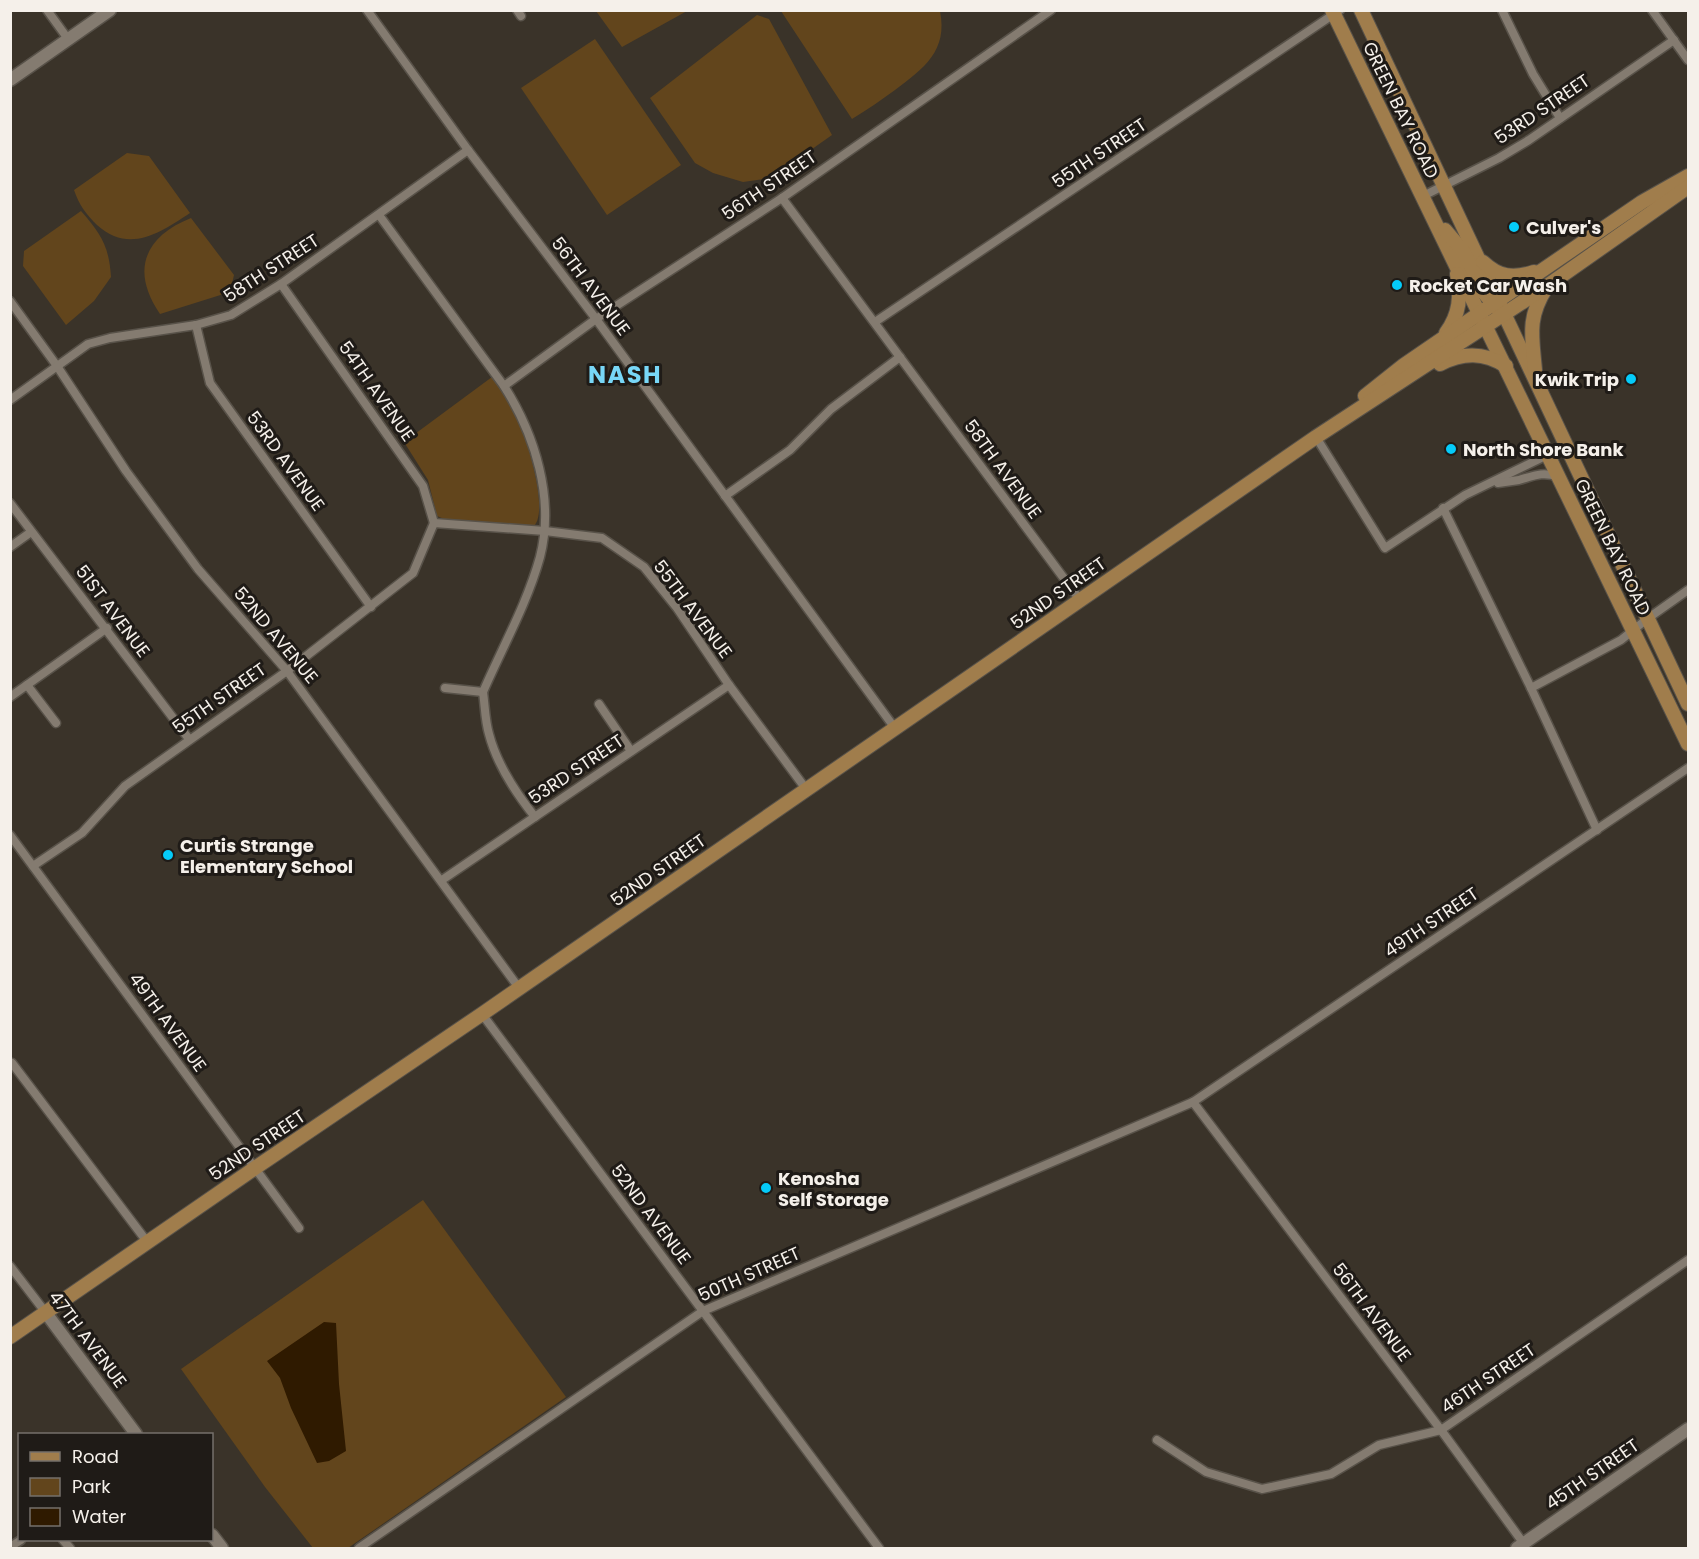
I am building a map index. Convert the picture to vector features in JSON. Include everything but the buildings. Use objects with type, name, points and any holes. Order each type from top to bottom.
[{"type":"main road","name":"GREEN BAY ROAD","points":[[1361,10],[1478,257],[1506,366],[1689,744]]},
{"type":"main road","name":"GREEN BAY ROAD","points":[[1336,12],[1454,257],[1492,311],[1537,384],[1689,704]]},
{"type":"main road","name":"52ND STREET","points":[[10,1337],[1387,390],[1544,269],[1651,196],[1689,176]]},
{"type":"main road","name":"52ND STREET","points":[[1320,434],[1386,378],[1443,338],[1492,311],[1547,286],[1689,187]]},
{"type":"main road","points":[[1434,217],[1462,251],[1492,311]]},
{"type":"main road","points":[[1443,338],[1454,320],[1459,303],[1454,257]]},
{"type":"main road","points":[[1478,257],[1491,270],[1505,276],[1526,275],[1544,269]]},
{"type":"main road","points":[[1537,384],[1532,320],[1537,302],[1547,286]]},
{"type":"main road","points":[[1387,390],[1456,356],[1481,355],[1495,359],[1506,366]]},
{"type":"street","points":[[47,10],[68,39]]},
{"type":"street","points":[[10,80],[110,10]]},
{"type":"street","name":"56TH AVENUE","points":[[367,10],[894,727]]},
{"type":"street","name":"56TH STREET","points":[[504,386],[596,319],[782,198],[1051,10]]},
{"type":"street","points":[[1502,10],[1533,74],[1560,118]]},
{"type":"street","points":[[1652,10],[1689,60]]},
{"type":"street","name":"55TH STREET","points":[[875,322],[1336,12]]},
{"type":"street","name":"53RD STREET","points":[[1423,196],[1499,158],[1674,40]]},
{"type":"street","name":"58TH STREET","points":[[10,400],[88,344],[110,338],[196,325],[231,315],[281,284],[468,150]]},
{"type":"street","name":"58TH AVENUE","points":[[782,198],[1080,600]]},
{"type":"street","points":[[379,215],[504,386],[521,416],[538,464],[544,497],[545,531],[540,556],[526,596],[483,692],[488,734],[511,786],[535,817]]},
{"type":"street","name":"54TH AVENUE","points":[[281,284],[423,486],[434,524]]},
{"type":"street","name":"52ND AVENUE","points":[[10,301],[57,366],[126,471],[198,569],[287,671],[519,988]]},
{"type":"street","name":"53RD AVENUE","points":[[196,325],[210,383],[371,607]]},
{"type":"street","points":[[725,496],[790,450],[831,409],[900,357]]},
{"type":"street","points":[[1320,434],[1384,548],[1465,495],[1492,484],[1566,446]]},
{"type":"street","points":[[1492,484],[1519,480],[1533,474],[1551,474],[1559,477]]},
{"type":"street","name":"51ST AVENUE","points":[[10,503],[189,739]]},
{"type":"street","points":[[1443,508],[1597,830]]},
{"type":"street","name":"55TH STREET","points":[[33,866],[82,832],[125,786],[287,671],[413,573],[434,524]]},
{"type":"street","name":"55TH AVENUE","points":[[434,524],[545,531],[602,538],[644,567],[806,789]]},
{"type":"street","points":[[10,547],[32,532]]},
{"type":"street","points":[[1531,688],[1621,640],[1689,590]]},
{"type":"street","points":[[10,697],[107,628]]},
{"type":"street","points":[[27,685],[56,723]]},
{"type":"street","name":"53RD STREET","points":[[442,880],[729,685]]},
{"type":"street","points":[[445,688],[483,692]]},
{"type":"street","points":[[599,704],[631,751]]},
{"type":"street","name":"49TH STREET","points":[[1193,1102],[1689,768]]},
{"type":"street","name":"49TH AVENUE","points":[[10,835],[299,1228]]},
{"type":"street","name":"52ND AVENUE","points":[[482,1014],[879,1548]]},
{"type":"street","points":[[12,1063],[148,1243]]},
{"type":"street","name":"56TH AVENUE","points":[[1193,1102],[1441,1430],[1520,1546]]},
{"type":"street","name":"50TH STREET","points":[[359,1548],[703,1311],[1193,1102]]},
{"type":"street","name":"46TH STREET","points":[[1156,1440],[1206,1472],[1262,1488],[1331,1474],[1379,1445],[1441,1430],[1689,1260]]},
{"type":"street","name":"47TH AVENUE","points":[[10,1266],[135,1433]]},
{"type":"street","name":"45TH STREET","points":[[1520,1546],[1689,1429]]},
{"type":"green space","points":[[596,11],[687,11],[622,47]]},
{"type":"green space","points":[[781,11],[940,11],[942,25],[937,48],[924,66],[890,94],[852,119]]},
{"type":"green space","points":[[757,15],[769,19],[832,135],[771,178],[743,182],[713,173],[695,163],[650,98]]},
{"type":"green space","points":[[595,39],[681,165],[607,215],[521,88]]},
{"type":"green space","points":[[127,153],[149,156],[190,213],[156,233],[133,239],[109,234],[97,225],[83,209],[74,190]]},
{"type":"green space","points":[[81,211],[103,241],[111,277],[94,301],[66,325],[23,266],[24,251]]},
{"type":"green space","points":[[191,218],[234,275],[230,292],[160,314],[151,299],[146,284],[144,270],[147,257],[152,246],[162,235]]},
{"type":"green space","points":[[492,377],[513,408],[530,452],[539,504],[538,517],[534,526],[444,519],[437,516],[428,480],[404,442]]},
{"type":"green space","points":[[423,1200],[566,1397],[348,1548],[313,1548],[265,1487],[181,1369]]},
{"type":"water","points":[[324,1322],[336,1323],[346,1451],[329,1461],[317,1463],[291,1408],[280,1378],[267,1361]]},
{"type":"place","name":"Culver's","points":[[1514,227]]},
{"type":"place","name":"Rocket Car Wash","points":[[1397,285]]},
{"type":"place","name":"Kwik Trip","points":[[1631,379]]},
{"type":"place","name":"North Shore Bank","points":[[1451,449]]},
{"type":"place","name":"Curtis Strange Elementary School","points":[[168,855]]},
{"type":"place","name":"Kenosha Self Storage","points":[[766,1188]]},
{"type":"district","name":"NASH","points":[[625,374]]}]
